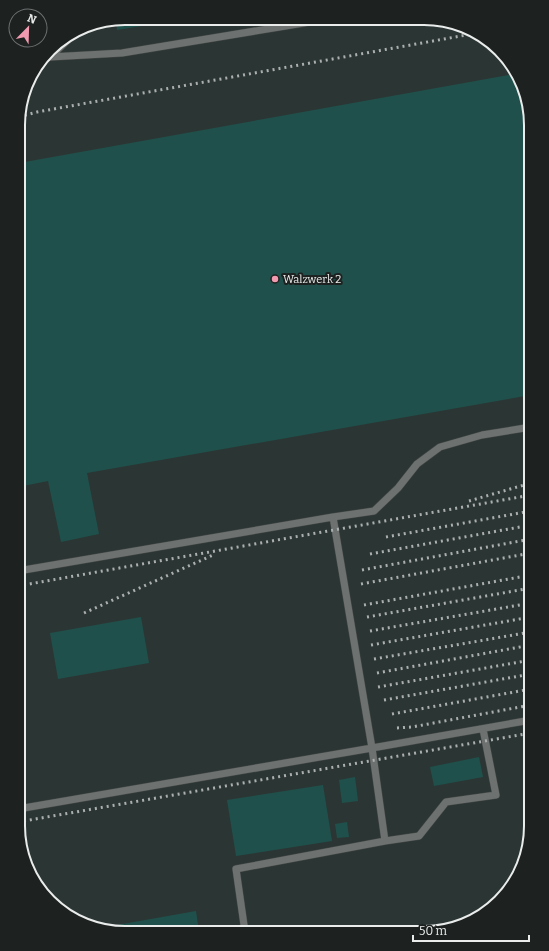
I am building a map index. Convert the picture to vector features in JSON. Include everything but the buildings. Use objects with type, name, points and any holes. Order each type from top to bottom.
[{"type":"lane","points":[[51,58],[122,53],[292,25]]},
{"type":"lane","points":[[25,570],[333,516],[374,511],[398,488],[417,464],[440,448],[482,436],[524,428]]},
{"type":"lane","points":[[333,516],[386,841]]},
{"type":"lane","points":[[25,809],[524,721]]},
{"type":"lane","points":[[244,926],[236,869],[419,836],[446,802],[496,795],[483,729]]},
{"type":"shaded area","points":[[118,25],[431,25],[444,27],[468,35],[490,50],[507,69],[519,93],[524,125],[524,833],[521,852],[511,876],[503,887],[495,897],[474,913],[456,921],[431,926],[112,925],[99,923],[75,913],[54,897],[42,882],[30,858],[25,833],[26,112],[30,93],[38,75],[59,50],[81,35],[93,30]]},
{"type":"railway","points":[[26,115],[468,35]]},
{"type":"railway","points":[[469,501],[524,485]]},
{"type":"railway","points":[[25,585],[524,496]]},
{"type":"railway","points":[[386,537],[524,512]]},
{"type":"railway","points":[[370,554],[524,526]]},
{"type":"railway","points":[[362,570],[524,540]]},
{"type":"railway","points":[[361,584],[524,554]]},
{"type":"railway","points":[[84,613],[213,555]]},
{"type":"railway","points":[[364,605],[524,576]]},
{"type":"railway","points":[[367,617],[524,589]]},
{"type":"railway","points":[[370,631],[524,604]]},
{"type":"railway","points":[[371,645],[524,618]]},
{"type":"railway","points":[[374,659],[524,633]]},
{"type":"railway","points":[[377,673],[524,646]]},
{"type":"railway","points":[[378,687],[524,661]]},
{"type":"railway","points":[[384,700],[524,675]]},
{"type":"railway","points":[[392,714],[524,690]]},
{"type":"railway","points":[[397,728],[412,727],[524,706]]},
{"type":"railway","points":[[25,821],[524,734]]},
{"type":"place","name":"Walzwerk 2","points":[[275,279]]}]
